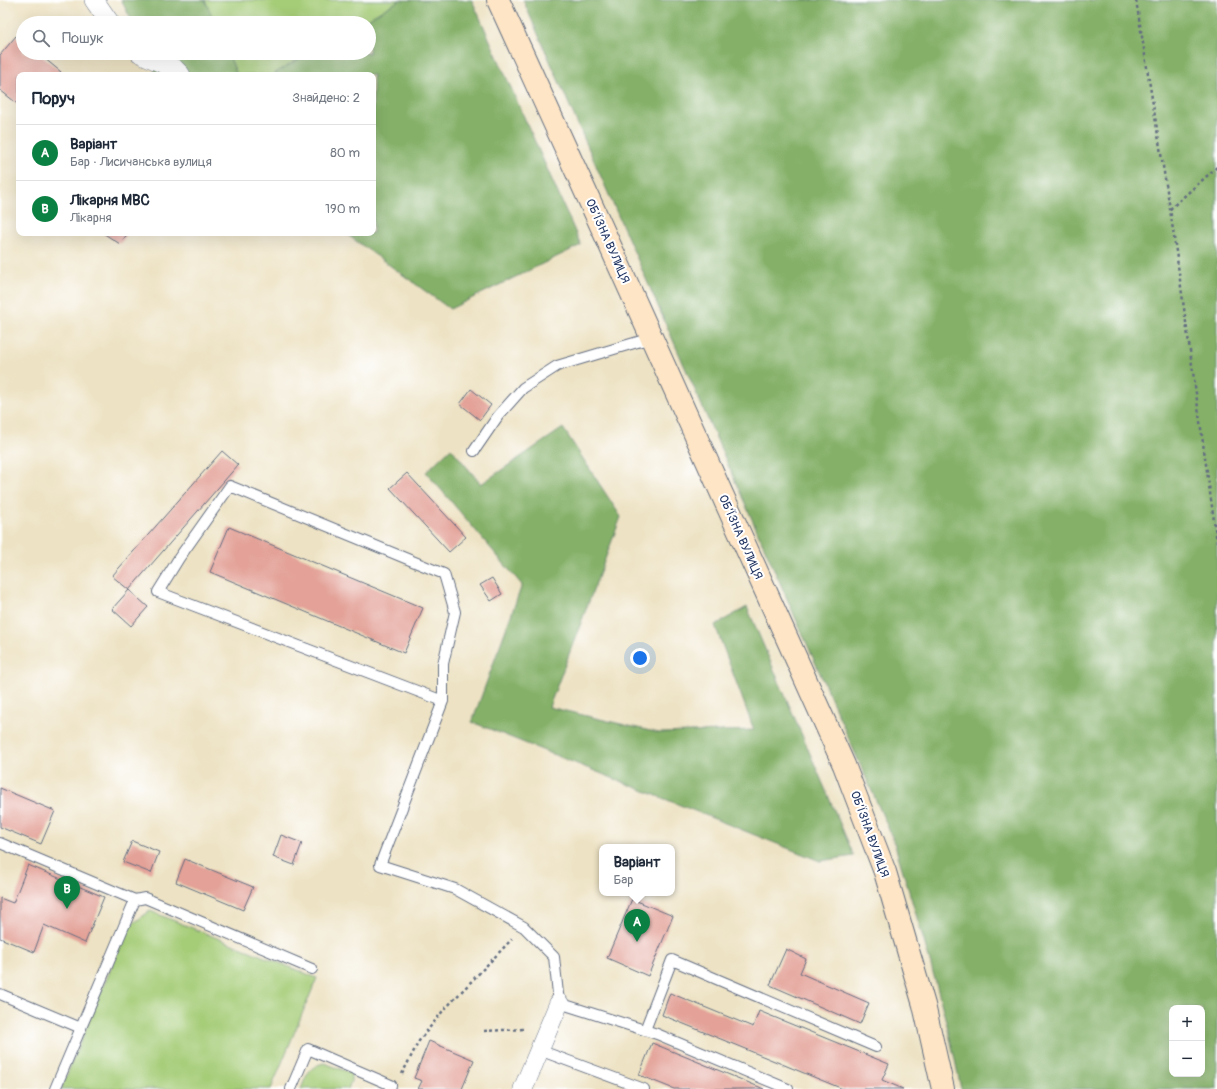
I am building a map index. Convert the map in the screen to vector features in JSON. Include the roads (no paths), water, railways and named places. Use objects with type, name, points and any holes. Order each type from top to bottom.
[{"type":"main road","name":"ОБ’ЇЗНА ВУЛИЦЯ","points":[[498,0],[844,765],[885,872],[924,1005],[943,1089]]},
{"type":"street","points":[[94,0],[105,16]]},
{"type":"street","points":[[155,60],[175,69],[178,72]]},
{"type":"street","points":[[523,1089],[559,1003]]},
{"type":"lane","points":[[474,451],[498,416],[523,388],[540,377],[558,366],[651,338]]},
{"type":"lane","points":[[443,701],[158,592],[179,558],[230,486],[444,574],[455,612],[443,664],[443,701],[380,865],[455,889],[524,928],[554,957],[559,1003],[657,1034],[788,1089]]},
{"type":"lane","points":[[0,843],[135,900],[145,898],[312,969]]},
{"type":"lane","points":[[56,1089],[135,900]]},
{"type":"lane","points":[[645,1030],[672,960],[876,1047]]},
{"type":"lane","points":[[0,994],[81,1028]]},
{"type":"lane","points":[[290,1089],[308,1049],[391,1087]]},
{"type":"lane","points":[[539,1050],[644,1089]]},
{"type":"place","name":"Лікарня МВС","points":[[67,909]]},
{"type":"place","name":"Варіант","points":[[637,942]]}]
